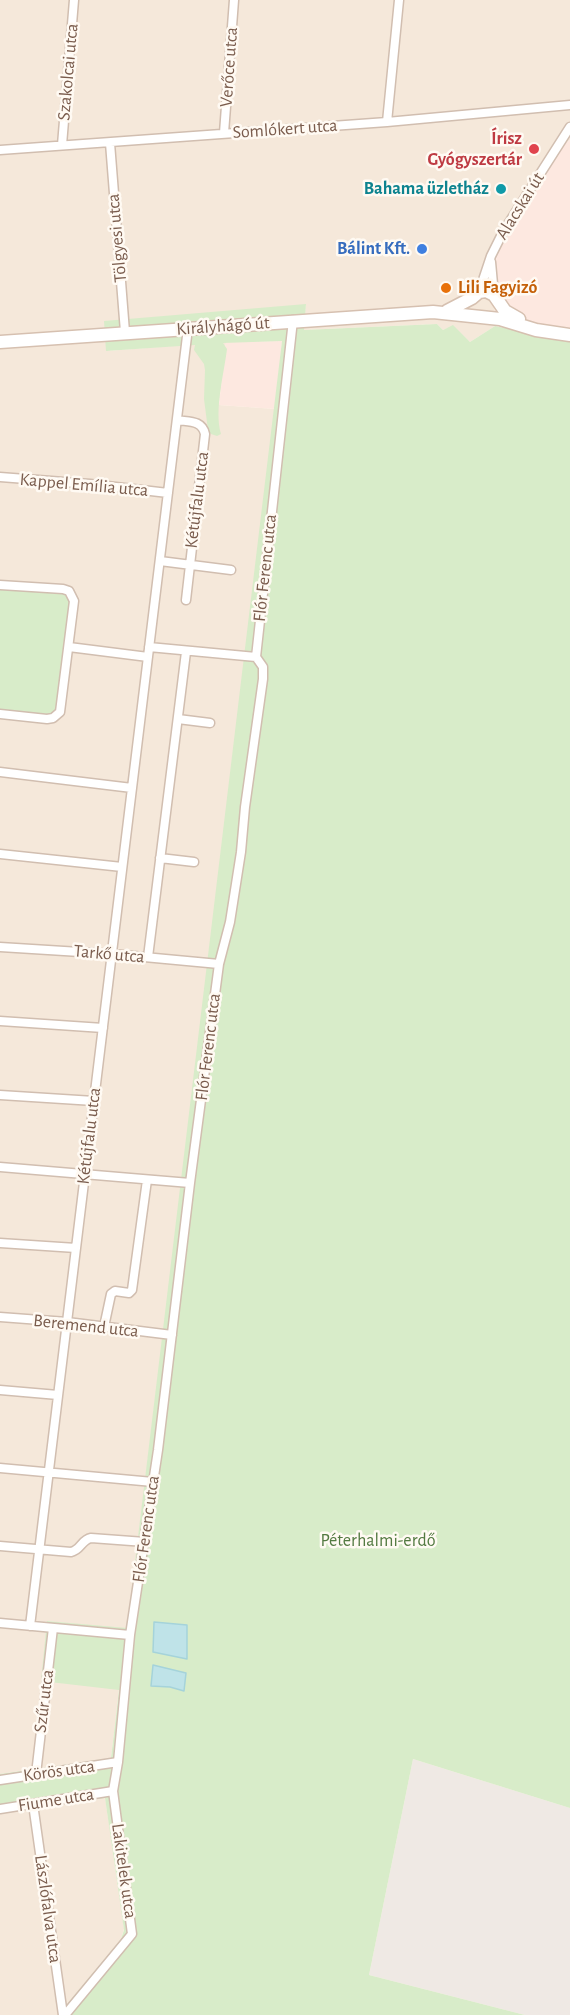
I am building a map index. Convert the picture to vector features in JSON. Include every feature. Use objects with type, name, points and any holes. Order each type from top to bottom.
[{"type":"street","name":"Szakolcai utca","points":[[62,145],[74,0]]},
{"type":"street","name":"Verőce utca","points":[[224,134],[234,0]]},
{"type":"street","points":[[387,122],[399,0]]},
{"type":"street","name":"Somlókert utca","points":[[0,150],[387,122],[570,105]]},
{"type":"street","name":"Alacskai út","points":[[475,295],[503,232],[568,132]]},
{"type":"street","name":"Tölgyesi utca","points":[[110,143],[125,332]]},
{"type":"street","name":"Alacskai út","points":[[491,256],[491,279],[496,299]]},
{"type":"street","points":[[496,299],[494,314],[482,317],[472,311],[471,306],[475,295],[486,291],[496,299],[505,311],[522,320],[570,330]]},
{"type":"street","name":"Királyhágó út","points":[[445,312],[475,295]]},
{"type":"street","name":"Királyhágó út","points":[[0,342],[293,320],[445,312],[500,319],[536,330],[570,335]]},
{"type":"street","name":"Flór Ferenc utca","points":[[116,1776],[130,1635],[153,1482],[219,964],[230,922],[241,852],[262,679],[263,667],[256,657],[293,320]]},
{"type":"street","name":"Kétújfalu utca","points":[[30,1626],[188,328]]},
{"type":"street","name":"Kétújfalu utca","points":[[177,420],[198,423],[205,434],[186,600]]},
{"type":"street","name":"Kappel Emília utca","points":[[0,477],[168,493]]},
{"type":"street","name":"Kétújfalu utca","points":[[160,561],[231,570]]},
{"type":"street","points":[[0,585],[63,589],[69,591],[74,601],[61,707],[57,716],[47,719],[0,714]]},
{"type":"street","points":[[69,647],[148,657]]},
{"type":"street","points":[[149,647],[256,657]]},
{"type":"street","points":[[148,957],[186,652]]},
{"type":"street","points":[[178,719],[210,723]]},
{"type":"street","points":[[0,772],[132,788]]},
{"type":"street","points":[[0,854],[122,867]]},
{"type":"street","points":[[160,858],[194,862]]},
{"type":"street","name":"Tarkő utca","points":[[0,946],[219,964]]},
{"type":"street","points":[[0,1021],[103,1028]]},
{"type":"street","points":[[0,1095],[94,1101]]},
{"type":"street","points":[[0,1167],[190,1183]]},
{"type":"street","points":[[104,1327],[112,1292],[129,1293],[132,1290],[147,1180]]},
{"type":"street","points":[[0,1243],[76,1248]]},
{"type":"street","name":"Beremend utca","points":[[0,1317],[67,1322],[172,1335]]},
{"type":"street","points":[[0,1390],[58,1395]]},
{"type":"street","points":[[0,1468],[153,1482]]},
{"type":"street","points":[[0,1546],[74,1552],[84,1541],[91,1538],[145,1542]]},
{"type":"street","points":[[0,1623],[130,1635]]},
{"type":"street","name":"Szűr utca","points":[[36,1774],[53,1628]]},
{"type":"street","name":"Körös utca","points":[[0,1780],[118,1762]]},
{"type":"street","name":"Lakitelek utca","points":[[64,2015],[132,1934],[113,1791],[116,1776]]},
{"type":"street","name":"Fiume utca","points":[[0,1809],[113,1791]]},
{"type":"street","name":"Lászlófalva utca","points":[[33,1804],[64,2015]]},
{"type":"shaded area","points":[[0,0],[570,0],[570,140],[564,144],[494,280],[495,326],[470,342],[453,326],[443,330],[437,324],[303,330],[306,305],[107,351],[226,342],[219,405],[276,409],[127,1629],[47,1621],[119,1689],[111,1758],[0,1774]]},
{"type":"shaded area","points":[[570,140],[570,341],[495,326],[494,280],[496,252],[564,144]]},
{"type":"shaded area","points":[[282,341],[276,409],[219,405],[226,342]]},
{"type":"shaded area","points":[[413,1759],[570,1808],[570,2015],[525,2015],[369,1975]]},
{"type":"shaded area","points":[[105,1797],[124,1929],[121,1939],[58,2015],[0,2015],[0,1813]]},
{"type":"green space","name":"Péterhalmi-erdő","points":[[306,304],[304,330],[437,324],[443,330],[453,325],[470,342],[495,326],[570,341],[570,1808],[413,1759],[369,1975],[525,2015],[58,2015],[121,1939],[124,1930],[105,1798],[0,1813],[0,1774],[111,1758],[119,1690],[41,1681],[47,1621],[127,1628],[282,341],[223,343],[227,349],[219,403],[221,434],[217,436],[208,430],[204,399],[205,370],[204,364],[194,350],[195,345],[106,351],[104,321]]},
{"type":"green space","points":[[0,588],[66,593],[70,599],[58,707],[55,713],[48,716],[0,710]]},
{"type":"water","points":[[154,1622],[187,1625],[187,1659],[153,1652]]},
{"type":"water","points":[[153,1665],[186,1673],[184,1691],[170,1687],[151,1686]]},
{"type":"place","name":"Írisz Gyógyszertár","points":[[534,149]]},
{"type":"place","name":"Bahama üzletház","points":[[501,189]]},
{"type":"place","name":"Bálint Kft.","points":[[422,249]]},
{"type":"place","name":"Lili Fagyizó","points":[[446,288]]}]
